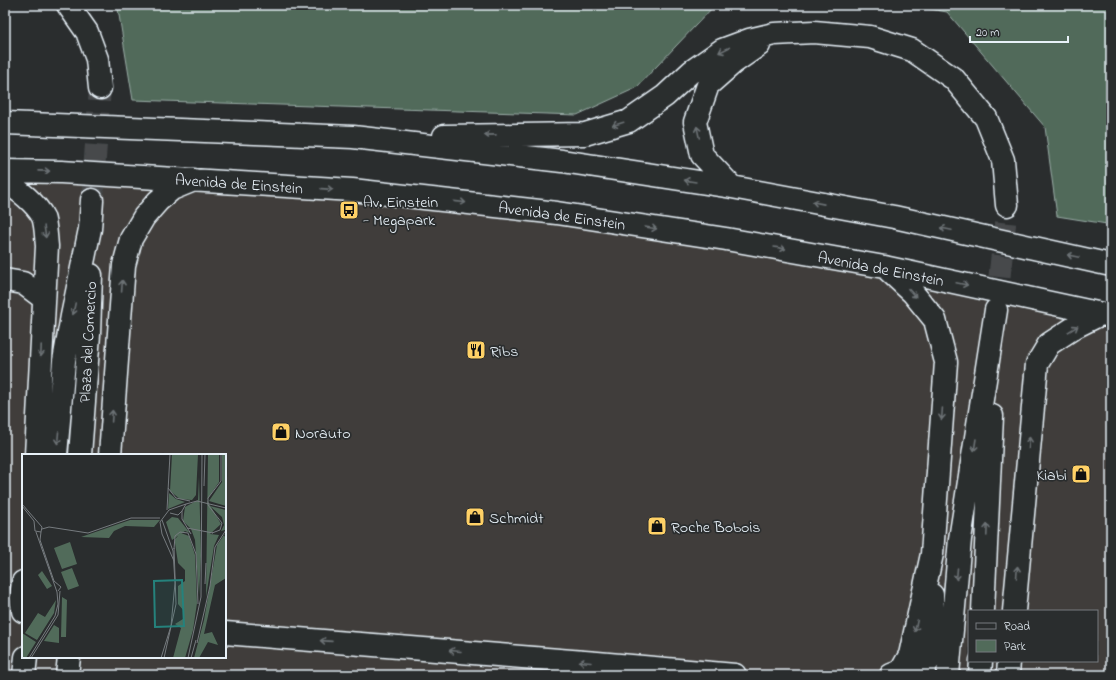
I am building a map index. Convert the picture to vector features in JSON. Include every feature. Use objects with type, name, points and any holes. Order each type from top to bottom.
[{"type":"street","points":[[68,5],[87,32],[97,59],[100,88]]},
{"type":"street","points":[[5,123],[353,137],[585,134],[629,121],[665,96],[692,71],[722,50],[749,40],[774,34],[814,32],[870,37],[912,50],[954,79],[986,118],[1003,160],[1008,205]]},
{"type":"street","points":[[732,187],[702,155],[695,122],[708,85],[733,63],[774,34]]},
{"type":"street","points":[[353,137],[562,161],[732,187],[894,217],[1111,265]]},
{"type":"street","name":"Avenida de Einstein","points":[[5,171],[61,172],[352,190],[557,213],[726,239],[884,267],[1106,315]]},
{"type":"street","points":[[110,454],[124,264],[131,239],[144,217],[158,201],[172,189],[195,180]]},
{"type":"street","points":[[5,183],[30,200],[43,218],[47,246],[43,298],[36,454]]},
{"type":"street","points":[[56,454],[64,361],[90,229],[92,200]]},
{"type":"street","name":"Plaza del Comercio","points":[[80,454],[91,287],[90,229]]},
{"type":"street","points":[[884,267],[913,293],[935,320],[946,362],[932,554],[932,632],[929,659],[921,675]]},
{"type":"street","points":[[5,280],[23,283],[43,298]]},
{"type":"street","points":[[948,675],[960,540],[996,310],[983,610]]},
{"type":"street","points":[[1014,610],[1037,364],[1049,344],[1076,327],[1106,315]]},
{"type":"street","points":[[891,675],[901,671],[910,655],[932,554]]},
{"type":"street","points":[[226,633],[735,675]]},
{"type":"street","points":[[24,675],[26,658]]},
{"type":"street","points":[[67,675],[68,658]]},
{"type":"street","points":[[980,675],[981,662]]},
{"type":"street","points":[[1008,675],[1009,662]]},
{"type":"shaded area","points":[[5,171],[557,213],[1111,316],[1111,675],[5,675]]},
{"type":"green space","points":[[113,5],[715,5],[636,88],[577,115],[133,100],[118,9]]},
{"type":"green space","points":[[908,5],[1111,5],[1111,209],[1107,224],[1057,216],[1045,127],[947,12]]},
{"type":"tunnel","points":[[92,200],[100,88]]},
{"type":"tunnel","points":[[996,310],[1007,205]]},
{"type":"place","name":"Av. Einstein - Megapark","points":[[349,210]]},
{"type":"place","name":"Ribs","points":[[476,350]]},
{"type":"place","name":"Norauto","points":[[281,432]]},
{"type":"place","name":"Kiabi","points":[[1081,474]]},
{"type":"place","name":"Schmidt","points":[[475,517]]},
{"type":"place","name":"Roche Bobois","points":[[657,526]]}]
